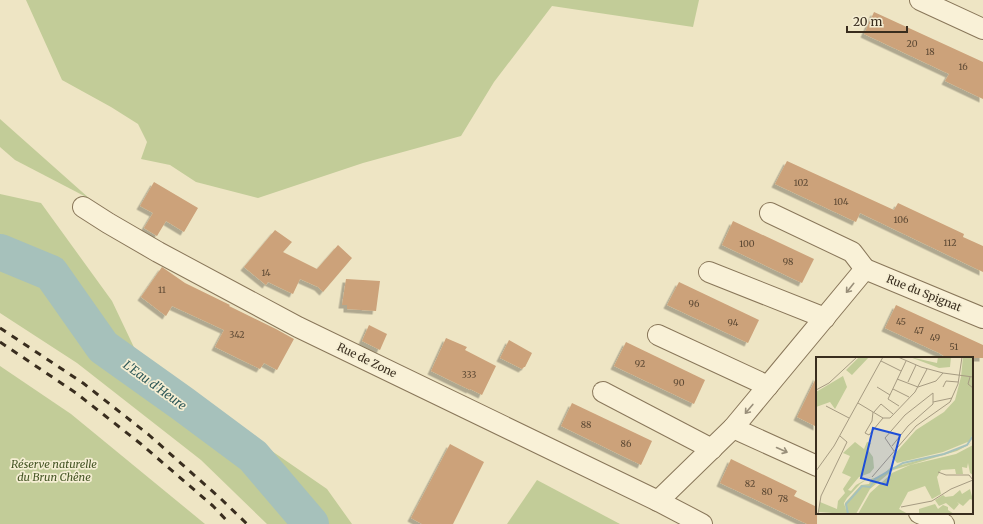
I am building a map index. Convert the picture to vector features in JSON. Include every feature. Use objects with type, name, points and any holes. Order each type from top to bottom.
[{"type":"street","points":[[920,0],[983,29]]},
{"type":"street","name":"Rue de Zone","points":[[83,207],[158,252],[298,327],[658,501],[702,524]]},
{"type":"street","points":[[658,501],[733,428],[865,270],[852,252],[770,213]]},
{"type":"street","name":"Rue du Spignat","points":[[865,270],[983,318]]},
{"type":"street","points":[[709,272],[825,318]]},
{"type":"street","points":[[658,335],[768,386]]},
{"type":"street","points":[[603,392],[712,450]]},
{"type":"street","points":[[733,428],[816,466]]},
{"type":"street","points":[[921,514],[944,524]]},
{"type":"green space","points":[[26,0],[699,0],[693,27],[552,6],[494,82],[461,136],[363,163],[258,198],[196,182],[170,165],[141,159],[147,142],[138,124],[62,80]]},
{"type":"green space","points":[[0,119],[90,199],[15,160],[0,147]]},
{"type":"green space","points":[[0,194],[41,203],[112,301],[140,360],[327,489],[352,524],[267,524],[201,460],[77,363],[0,313]]},
{"type":"green space","name":"Réserve naturelle du Brun Chêne","points":[[0,366],[71,414],[205,524],[0,524]]},
{"type":"green space","points":[[537,480],[620,524],[507,524]]},
{"type":"building","points":[[874,12],[983,62],[983,99],[945,81],[949,74],[864,34]]},
{"type":"building","points":[[787,161],[894,210],[898,203],[964,234],[963,237],[983,246],[983,272],[860,213],[856,222],[775,184]]},
{"type":"building","points":[[154,182],[198,208],[184,232],[166,221],[157,236],[144,228],[153,213],[140,206]]},
{"type":"building","points":[[733,221],[814,259],[802,283],[722,245]]},
{"type":"building","points":[[275,230],[292,242],[283,252],[317,269],[338,245],[352,258],[323,292],[318,287],[300,279],[293,294],[268,282],[266,285],[244,267]]},
{"type":"building","points":[[162,267],[185,283],[294,339],[277,370],[264,363],[260,369],[215,347],[224,330],[172,306],[166,316],[141,297]]},
{"type":"building","points":[[346,279],[380,281],[376,311],[347,309],[347,305],[342,305]]},
{"type":"building","points":[[679,282],[759,320],[748,343],[667,305]]},
{"type":"building","points":[[896,305],[983,345],[983,358],[945,357],[885,328]]},
{"type":"building","points":[[369,325],[387,334],[380,350],[362,341]]},
{"type":"building","points":[[446,338],[467,347],[465,350],[496,366],[482,395],[431,371]]},
{"type":"building","points":[[509,340],[532,353],[525,367],[522,369],[500,358]]},
{"type":"building","points":[[626,342],[705,380],[694,404],[614,366]]},
{"type":"building","points":[[816,378],[816,426],[797,417]]},
{"type":"building","points":[[572,403],[652,441],[641,465],[561,426]]},
{"type":"building","points":[[450,444],[484,462],[453,524],[422,524],[411,518]]},
{"type":"building","points":[[731,459],[797,491],[794,496],[816,507],[817,524],[807,524],[720,483]]},
{"type":"waterway","name":"L'Eau d'Heure","points":[[0,252],[51,273],[103,347],[253,456],[311,524]]},
{"type":"railway","points":[[0,328],[83,383],[149,435],[247,524]]},
{"type":"railway","points":[[0,342],[76,393],[141,444],[213,506],[230,524]]}]
